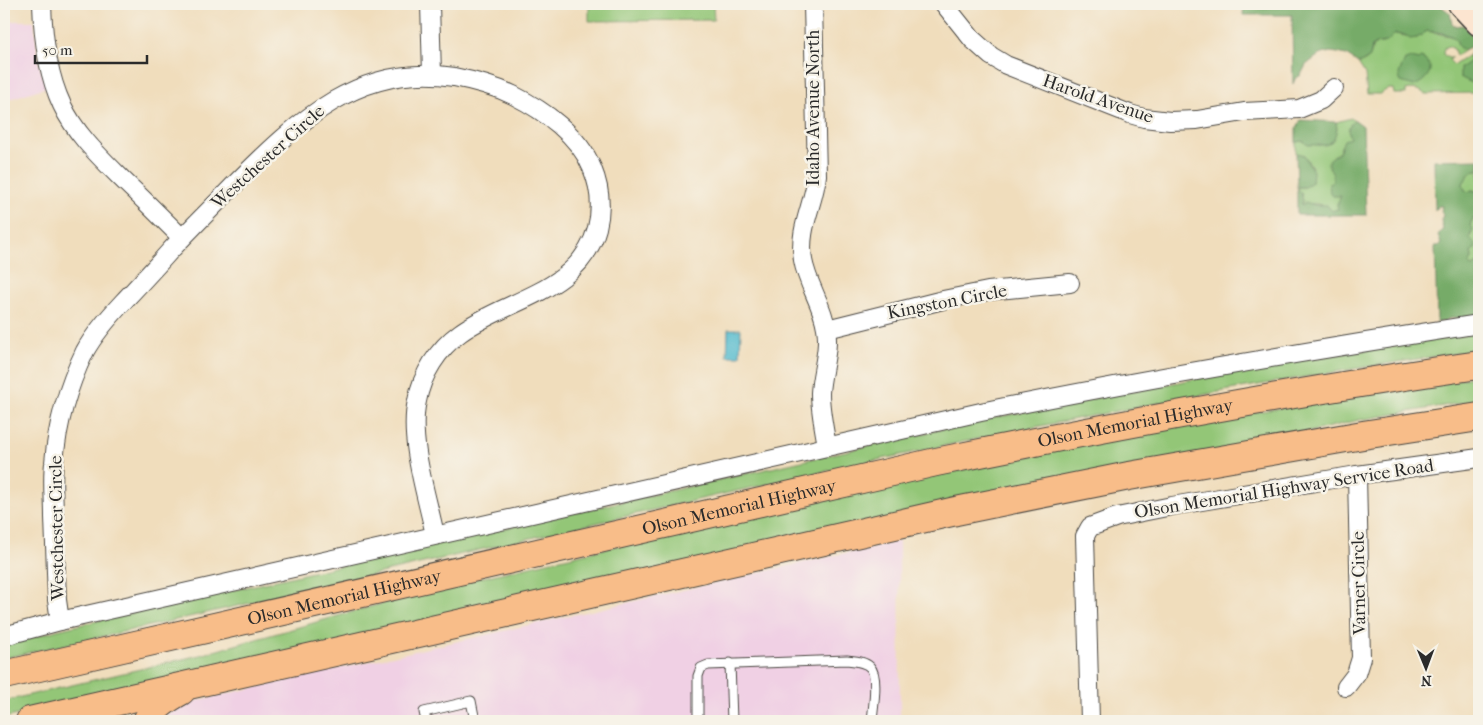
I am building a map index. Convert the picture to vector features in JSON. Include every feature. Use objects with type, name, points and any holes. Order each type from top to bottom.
[{"type":"highway","name":"Olson Memorial Highway","points":[[4,675],[936,462],[1092,430],[1479,365]]},
{"type":"highway","points":[[30,721],[956,511],[1128,476],[1479,417]]},
{"type":"highway","points":[[147,721],[153,711],[167,699],[198,684]]},
{"type":"street","points":[[42,4],[44,40],[50,73],[66,111],[88,144],[182,238]]},
{"type":"street","points":[[430,4],[432,74]]},
{"type":"street","name":"Idaho Avenue North","points":[[813,4],[817,175],[816,185],[804,221],[802,246],[806,273],[823,315],[826,329],[826,346],[820,392],[827,446]]},
{"type":"street","name":"Harold Avenue","points":[[944,4],[972,39],[991,56],[1006,65],[1144,118],[1183,121],[1244,112],[1293,110],[1310,106],[1321,100],[1334,88]]},
{"type":"street","points":[[1461,4],[1479,23]]},
{"type":"street","name":"Westchester Circle","points":[[60,621],[53,466],[58,429],[67,396],[87,348],[97,333],[182,238],[256,163],[316,111],[341,96],[368,84],[397,77],[432,74],[489,85],[520,99],[548,116],[576,143],[588,159],[597,182],[600,209],[595,234],[590,245],[576,266],[566,276],[544,290],[480,320],[458,334],[439,353],[425,375],[417,399],[415,438],[435,535]]},
{"type":"street","name":"Kingston Circle","points":[[826,329],[943,300],[988,291],[1070,283]]},
{"type":"street","points":[[4,636],[60,621],[435,535],[827,446],[1068,394],[1262,358],[1479,324]]},
{"type":"street","name":"Olson Memorial Highway Service Road","points":[[1090,721],[1085,536],[1090,527],[1117,517],[1172,506],[1357,475],[1479,458]]},
{"type":"street","name":"Varner Circle","points":[[1346,687],[1356,674],[1361,658],[1357,475]]},
{"type":"lane","points":[[698,721],[698,676],[701,668],[716,663],[847,660],[861,662],[870,666],[874,675],[875,687],[872,721]]},
{"type":"lane","points":[[730,664],[732,721]]},
{"type":"lane","points":[[426,721],[424,712],[471,701],[474,721]]},
{"type":"shaded area","points":[[4,21],[34,21],[38,61],[46,87],[4,101]]},
{"type":"shaded area","points":[[899,541],[900,721],[158,721],[182,704]]},
{"type":"green space","points":[[589,4],[713,4],[714,20],[589,21]]},
{"type":"green space","points":[[1244,4],[1438,4],[1450,13],[1454,26],[1464,25],[1478,42],[1465,50],[1461,49],[1454,38],[1443,33],[1427,31],[1417,38],[1410,39],[1405,35],[1395,34],[1387,42],[1372,46],[1370,57],[1361,63],[1338,53],[1330,52],[1319,55],[1306,65],[1301,75],[1295,79],[1293,84],[1292,15],[1243,15]]},
{"type":"green space","points":[[1427,31],[1454,37],[1461,49],[1465,50],[1456,56],[1454,49],[1448,46],[1444,48],[1443,54],[1448,58],[1452,58],[1449,60],[1454,65],[1469,55],[1470,61],[1467,65],[1464,79],[1479,87],[1479,93],[1425,94],[1411,89],[1406,90],[1406,94],[1394,94],[1393,89],[1386,90],[1381,94],[1367,94],[1365,74],[1358,63],[1369,58],[1372,47],[1378,43],[1383,43],[1395,34],[1417,38]]},
{"type":"green space","points":[[1479,48],[1479,87],[1460,77],[1460,68],[1470,61],[1469,55],[1473,50]]},
{"type":"green space","points":[[1412,58],[1418,60],[1421,58],[1426,61],[1430,69],[1427,77],[1414,86],[1401,82],[1399,76],[1405,60]]},
{"type":"green space","points":[[1351,118],[1355,120],[1352,122],[1350,138],[1342,145],[1339,152],[1334,155],[1331,172],[1333,174],[1333,181],[1341,196],[1337,204],[1338,209],[1332,211],[1321,205],[1301,204],[1297,187],[1305,187],[1312,167],[1304,155],[1296,153],[1296,142],[1308,141],[1329,144],[1337,129],[1336,122]]},
{"type":"green space","points":[[1301,120],[1336,122],[1336,133],[1328,144],[1308,145],[1303,141],[1296,142],[1296,129]]},
{"type":"green space","points":[[1355,120],[1363,126],[1366,215],[1297,215],[1297,190],[1301,193],[1303,201],[1301,204],[1304,205],[1305,202],[1315,205],[1327,205],[1332,211],[1338,209],[1337,205],[1341,196],[1333,196],[1330,193],[1329,183],[1333,181],[1333,176],[1328,163],[1339,152],[1344,140],[1350,138],[1349,128]]},
{"type":"green space","points":[[1296,153],[1304,155],[1313,171],[1312,182],[1305,187],[1297,187]]},
{"type":"green space","points":[[1479,159],[1479,169],[1471,172],[1463,183],[1464,189],[1468,192],[1472,190],[1479,192],[1479,216],[1472,220],[1470,225],[1473,229],[1469,238],[1476,248],[1471,252],[1472,258],[1469,265],[1473,267],[1479,262],[1479,316],[1460,319],[1454,317],[1437,323],[1435,246],[1441,244],[1438,235],[1443,229],[1441,220],[1443,215],[1441,211],[1442,206],[1438,206],[1435,210],[1434,160]]},
{"type":"green space","points":[[1479,169],[1479,192],[1472,190],[1468,192],[1464,189],[1463,183],[1471,172]]},
{"type":"green space","points":[[1479,216],[1479,262],[1472,267],[1469,265],[1472,257],[1469,238],[1472,233],[1470,225],[1472,220]]},
{"type":"green space","points":[[1479,333],[1479,350],[1293,379],[1107,413],[923,450],[4,658],[4,646],[57,630],[983,420],[1267,365]]},
{"type":"green space","points":[[1479,376],[1479,400],[1359,420],[1293,436],[158,682],[4,718],[4,701],[200,655],[437,588],[740,517],[1175,425]]},
{"type":"water","points":[[728,329],[741,329],[740,356],[727,356]]}]
